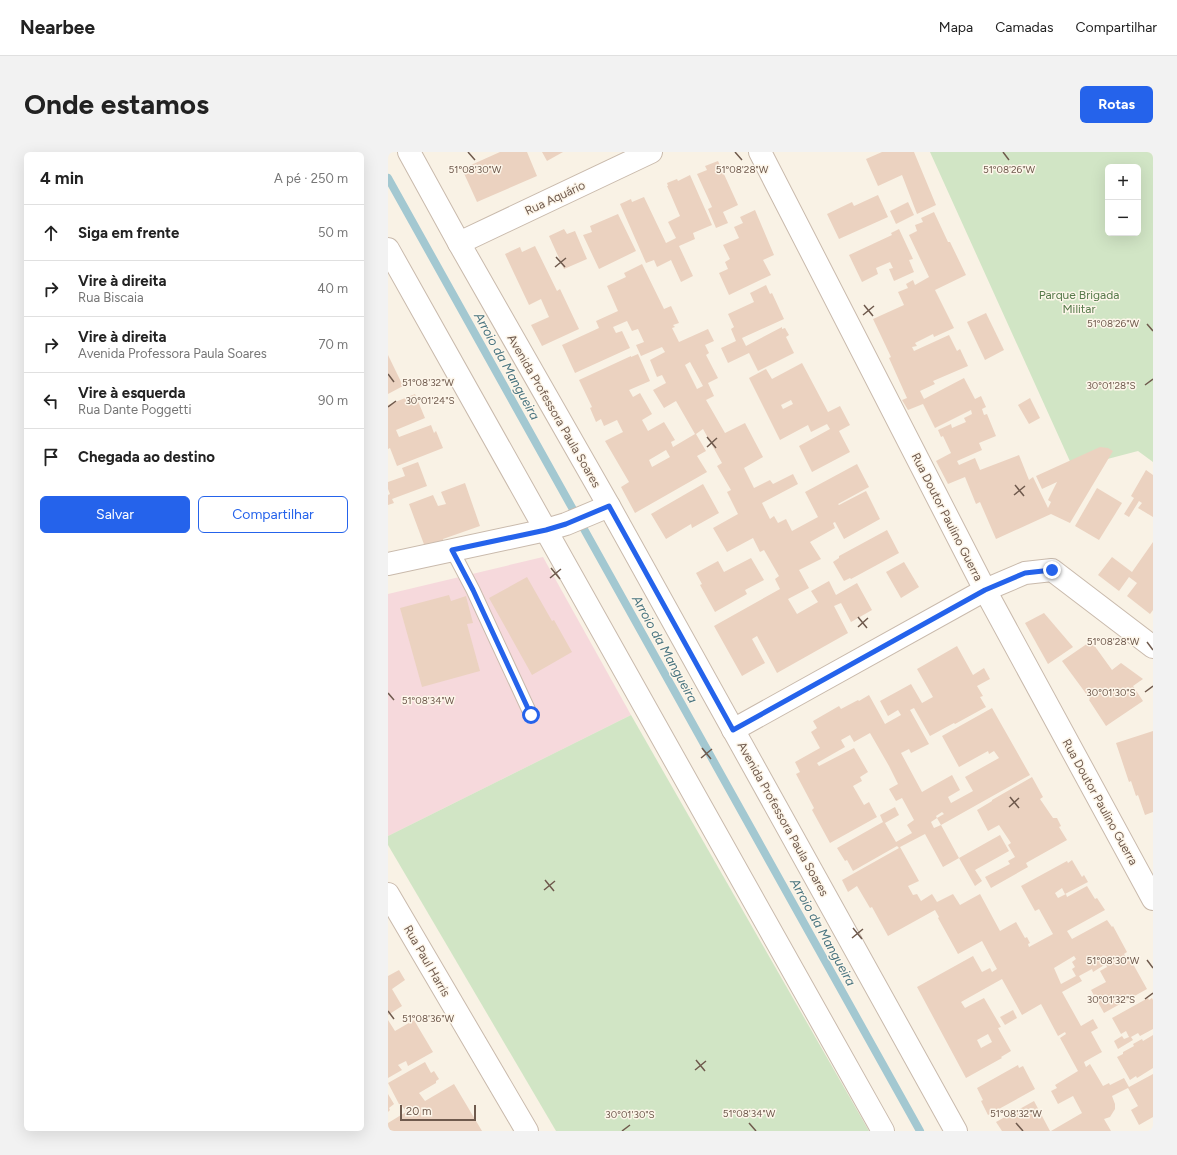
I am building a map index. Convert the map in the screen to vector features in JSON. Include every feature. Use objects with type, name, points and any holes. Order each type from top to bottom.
[{"type":"street","name":"Avenida Professora Paula Soares","points":[[409,152],[459,243],[609,506],[956,1131]]},
{"type":"street","name":"Rua Aquário","points":[[459,243],[651,152]]},
{"type":"street","name":"Rua Doutor Paulino Guerra","points":[[760,152],[985,590],[1153,899]]},
{"type":"street","points":[[388,249],[556,527],[883,1131]]},
{"type":"street","points":[[388,564],[556,527],[609,506]]},
{"type":"street","points":[[733,730],[985,590],[1025,573],[1052,570],[1153,647]]},
{"type":"street","name":"Rua Paul Harris","points":[[388,894],[527,1131]]},
{"type":"lane","points":[[452,550],[473,590],[531,715]]},
{"type":"shaded area","points":[[543,557],[631,715],[388,836],[388,594]]},
{"type":"green space","name":"Parque Brigada Militar","points":[[930,152],[1153,152],[1153,462],[1138,451],[1073,468]]},
{"type":"green space","points":[[631,715],[869,1131],[556,1131],[388,845],[388,836]]},
{"type":"building","points":[[500,152],[527,152],[537,176],[477,202],[462,169]]},
{"type":"building","points":[[542,152],[563,152],[547,161]]},
{"type":"building","points":[[882,152],[914,152],[936,205],[917,214],[902,175],[878,186],[866,159]]},
{"type":"building","points":[[718,161],[738,205],[723,212],[728,223],[716,228],[708,209],[712,207],[697,174],[707,170],[705,166]]},
{"type":"building","points":[[690,175],[712,225],[693,233],[695,239],[679,246],[693,276],[681,282],[671,260],[657,267],[654,260],[646,263],[620,204],[631,199],[632,202],[644,197],[666,243],[676,238],[668,222],[680,216],[667,183],[677,179],[678,181]]},
{"type":"building","points":[[878,195],[888,217],[839,239],[827,214],[852,202],[854,206]]},
{"type":"building","points":[[908,202],[914,215],[896,224],[890,211]]},
{"type":"building","points":[[755,210],[774,255],[763,260],[771,275],[729,295],[719,273],[728,269],[725,262],[730,259],[723,245],[739,238],[734,227],[743,223],[740,217]]},
{"type":"building","points":[[934,212],[966,275],[935,290],[954,328],[934,337],[933,334],[915,343],[917,346],[912,347],[914,351],[949,335],[957,351],[960,349],[968,366],[933,381],[935,384],[920,391],[924,399],[964,378],[975,399],[981,396],[986,407],[982,409],[984,415],[987,414],[996,436],[979,443],[982,450],[957,461],[959,465],[975,458],[980,470],[1019,455],[1029,480],[1033,477],[1048,508],[1051,502],[1048,500],[1057,482],[1042,489],[1036,476],[1100,447],[1108,448],[1113,451],[1070,523],[1051,514],[996,539],[980,502],[976,504],[965,477],[948,484],[936,461],[951,453],[943,436],[941,437],[938,430],[951,424],[952,428],[966,422],[964,418],[972,414],[971,410],[935,428],[923,404],[908,410],[902,400],[907,398],[889,358],[891,357],[873,319],[904,305],[898,292],[908,288],[906,284],[913,280],[915,285],[929,277],[909,235],[917,231],[915,225],[923,222],[921,218]]},
{"type":"building","points":[[618,214],[636,251],[599,269],[583,235],[592,232],[590,226]]},
{"type":"building","points":[[564,229],[567,234],[575,231],[587,259],[564,269],[549,236]]},
{"type":"building","points":[[899,229],[913,259],[909,260],[914,272],[894,281],[889,269],[893,268],[890,262],[876,268],[878,274],[862,282],[849,255],[892,235],[891,233]]},
{"type":"building","points":[[535,246],[557,291],[560,289],[579,329],[542,346],[531,325],[549,317],[541,299],[529,305],[505,254],[520,247],[522,252]]},
{"type":"building","points":[[642,264],[664,309],[671,306],[679,323],[673,325],[675,327],[672,328],[679,342],[708,329],[714,341],[705,345],[709,353],[706,355],[718,378],[708,383],[714,396],[706,400],[725,433],[745,423],[763,457],[744,468],[754,488],[770,480],[773,484],[793,474],[798,484],[762,503],[770,519],[774,516],[778,523],[786,519],[792,531],[818,517],[805,492],[857,464],[869,487],[838,504],[839,505],[866,491],[880,519],[844,539],[835,522],[833,523],[835,528],[810,542],[821,559],[799,570],[809,588],[788,599],[797,614],[818,602],[811,591],[829,581],[836,595],[857,583],[872,610],[851,622],[841,603],[834,606],[848,633],[777,673],[757,636],[752,639],[765,663],[742,676],[714,626],[780,589],[775,579],[779,576],[764,550],[760,552],[753,538],[727,552],[713,528],[738,514],[727,492],[731,490],[717,466],[722,463],[703,429],[696,434],[706,451],[697,456],[707,472],[635,513],[621,487],[629,482],[605,441],[623,432],[617,420],[604,426],[601,419],[596,422],[590,408],[592,407],[579,380],[638,354],[650,381],[629,390],[633,397],[640,393],[652,414],[642,420],[648,431],[664,422],[675,440],[671,442],[673,447],[695,434],[676,401],[664,408],[653,390],[666,383],[662,375],[657,377],[650,360],[665,352],[662,347],[641,356],[636,345],[644,342],[638,329],[632,331],[627,321],[613,327],[616,333],[622,331],[630,348],[575,373],[562,345],[599,328],[596,321],[618,311],[607,286],[626,277],[624,273]],"holes":[[[690,362],[703,386],[697,389],[685,365]],[[666,450],[670,457],[652,467],[649,460]]]},
{"type":"building","points":[[766,285],[770,294],[772,293],[784,319],[742,338],[746,346],[782,327],[782,329],[785,328],[789,335],[786,337],[794,353],[758,371],[749,353],[728,363],[721,348],[736,341],[731,329],[734,327],[728,314],[754,302],[750,293]]},
{"type":"building","points":[[986,313],[1004,350],[985,360],[967,322]]},
{"type":"building","points":[[388,355],[403,386],[388,394]]},
{"type":"building","points":[[802,363],[828,412],[840,406],[850,425],[839,431],[850,452],[812,472],[799,446],[830,429],[827,424],[811,432],[808,425],[780,440],[749,378],[766,369],[772,379]],"holes":[[[791,400],[793,404],[783,409],[781,405]]]},
{"type":"building","points":[[415,394],[425,418],[396,430],[399,437],[431,425],[434,433],[436,431],[443,448],[397,466],[390,448],[388,449],[388,405]]},
{"type":"building","points":[[1030,398],[1040,418],[1029,424],[1018,405]]},
{"type":"building","points":[[418,462],[427,486],[392,499],[394,503],[388,505],[388,495],[390,494],[388,482],[405,476],[402,468]]},
{"type":"building","points":[[1146,470],[1153,475],[1153,517],[1138,508],[1142,503],[1139,501],[1129,517],[1124,514],[1134,498],[1131,496]]},
{"type":"building","points":[[465,483],[480,526],[443,539],[444,543],[425,547],[409,504],[433,495],[438,506],[446,504],[441,492]]},
{"type":"building","points":[[703,484],[719,513],[692,528],[691,524],[666,539],[651,514]]},
{"type":"building","points":[[1097,488],[1122,503],[1099,540],[1075,526]]},
{"type":"building","points":[[887,530],[899,553],[851,579],[850,578],[844,581],[833,562],[839,558],[839,556]]},
{"type":"building","points":[[1153,542],[1153,610],[1150,614],[1127,596],[1137,583],[1129,577],[1119,591],[1098,575],[1112,557],[1132,572]]},
{"type":"building","points":[[751,558],[764,580],[745,590],[747,594],[715,612],[700,585],[702,584],[696,573],[718,561],[724,572]]},
{"type":"building","points":[[904,562],[919,587],[901,598],[886,572]]},
{"type":"building","points":[[527,577],[552,621],[554,620],[572,652],[532,675],[489,598]]},
{"type":"building","points":[[449,595],[451,601],[466,596],[473,623],[467,624],[480,671],[422,687],[400,608]]},
{"type":"building","points":[[1044,613],[1073,647],[1048,664],[1025,623]]},
{"type":"building","points":[[1091,641],[1112,670],[1121,663],[1143,679],[1133,686],[1143,701],[1106,726],[1089,700],[1090,699],[1062,661]]},
{"type":"building","points":[[957,646],[973,675],[984,668],[990,679],[977,686],[983,696],[980,697],[986,707],[930,736],[914,708],[910,710],[929,744],[911,753],[909,749],[901,753],[922,792],[952,775],[960,790],[948,797],[951,803],[973,791],[965,777],[999,758],[994,751],[989,754],[988,751],[959,767],[942,736],[992,708],[1030,775],[941,825],[959,858],[943,867],[925,834],[900,847],[919,881],[908,886],[913,895],[917,894],[921,901],[932,894],[937,902],[953,894],[960,905],[980,894],[1000,931],[1016,922],[1025,938],[1027,937],[1030,943],[1028,944],[1029,947],[1053,934],[1039,909],[1035,911],[1021,886],[1067,861],[1068,863],[1072,860],[1082,877],[1084,875],[1088,882],[1065,894],[1062,888],[1055,893],[1058,898],[1066,894],[1067,897],[1087,886],[1095,899],[1097,898],[1105,910],[1067,931],[1072,939],[1107,920],[1112,927],[1113,926],[1127,952],[1124,954],[1126,957],[1128,955],[1147,989],[1104,1013],[1091,990],[1106,982],[1100,971],[1107,967],[1106,964],[1093,972],[1092,969],[1079,976],[1082,981],[1062,992],[1081,1026],[1093,1019],[1098,1028],[1091,1032],[1102,1052],[1084,1062],[1086,1067],[1090,1064],[1103,1086],[1109,1083],[1110,1085],[1124,1078],[1129,1087],[1153,1074],[1153,1117],[1139,1125],[1131,1110],[1138,1106],[1128,1088],[1112,1096],[1115,1109],[1110,1117],[1104,1119],[1111,1131],[1051,1131],[1082,1113],[1073,1096],[1058,1104],[1051,1091],[1057,1088],[1055,1085],[1078,1071],[1060,1038],[1066,1034],[1065,1032],[1058,1036],[1041,1004],[1022,1015],[1002,979],[961,1002],[965,1008],[984,998],[1001,1027],[998,1028],[1011,1051],[1001,1057],[1002,1058],[966,1078],[917,987],[973,956],[982,972],[990,968],[992,972],[997,969],[982,941],[958,954],[935,910],[888,936],[872,907],[870,908],[857,886],[848,892],[842,880],[899,848],[897,846],[853,871],[847,860],[845,861],[837,848],[883,822],[880,815],[895,807],[899,815],[885,823],[896,842],[912,833],[907,825],[914,820],[902,798],[896,801],[889,789],[898,784],[870,733],[854,742],[850,735],[841,740],[845,747],[817,763],[819,766],[854,748],[868,772],[860,777],[862,781],[853,786],[864,805],[869,802],[877,817],[830,843],[812,810],[814,808],[796,774],[800,772],[795,762],[820,748],[811,732],[817,728],[813,721],[839,706],[841,709],[869,695],[885,724],[901,715],[898,710],[888,716],[880,701],[911,684],[922,703],[933,697],[917,669]],"holes":[[[942,812],[944,814],[937,818],[936,816]],[[937,818],[941,825],[934,828],[931,822]],[[1074,956],[1076,959],[1072,962],[1075,967],[1072,969],[1076,976],[1061,984],[1054,968]],[[988,1034],[992,1042],[981,1048],[977,1040]]]},
{"type":"building","points":[[1153,731],[1153,812],[1145,815],[1138,795],[1136,796],[1131,781],[1129,782],[1116,743]]},
{"type":"building","points":[[1032,777],[1043,797],[1040,799],[1053,818],[1057,818],[1061,826],[1059,827],[1067,840],[1026,863],[1028,867],[991,888],[985,877],[1010,864],[1008,861],[1015,857],[1008,845],[1011,843],[999,825],[988,831],[977,810]]},
{"type":"building","points":[[1000,835],[1009,851],[975,870],[982,881],[975,886],[959,858]]},
{"type":"building","points":[[399,970],[405,980],[392,989],[402,1006],[388,1015],[388,976]]},
{"type":"building","points":[[1148,998],[1149,1000],[1152,998],[1153,1000],[1153,1029],[1140,1036],[1138,1033],[1131,1037],[1133,1040],[1118,1049],[1114,1041],[1122,1036],[1124,1039],[1129,1037],[1126,1031],[1121,1034],[1112,1018]]},
{"type":"building","points":[[1013,1010],[1017,1018],[1005,1025],[1000,1017]]},
{"type":"building","points":[[388,1020],[395,1031],[414,1020],[433,1052],[408,1066],[406,1061],[398,1065],[402,1070],[388,1078]]},
{"type":"building","points":[[1153,1035],[1153,1068],[1137,1078],[1136,1076],[1130,1080],[1117,1057],[1134,1046],[1133,1044],[1142,1039],[1143,1041]]},
{"type":"building","points":[[425,1062],[431,1073],[434,1071],[439,1079],[436,1083],[419,1093],[425,1101],[454,1084],[482,1131],[388,1131],[388,1123],[406,1112],[401,1104],[399,1104],[388,1083]]},
{"type":"building","points":[[1018,1065],[1019,1068],[1023,1066],[1035,1089],[988,1115],[981,1101],[983,1100],[977,1088]]},
{"type":"building","points":[[388,1094],[394,1104],[389,1108],[390,1110],[388,1112]]},
{"type":"building","points":[[1034,1101],[1050,1131],[1002,1131],[996,1122]]},
{"type":"waterway","name":"Arroio da Mangueira","points":[[388,178],[920,1131]]},
{"type":"route","points":[[531,715],[473,590],[452,550],[546,530],[566,524],[609,506],[733,730],[985,590],[1025,573],[1052,570]]}]
